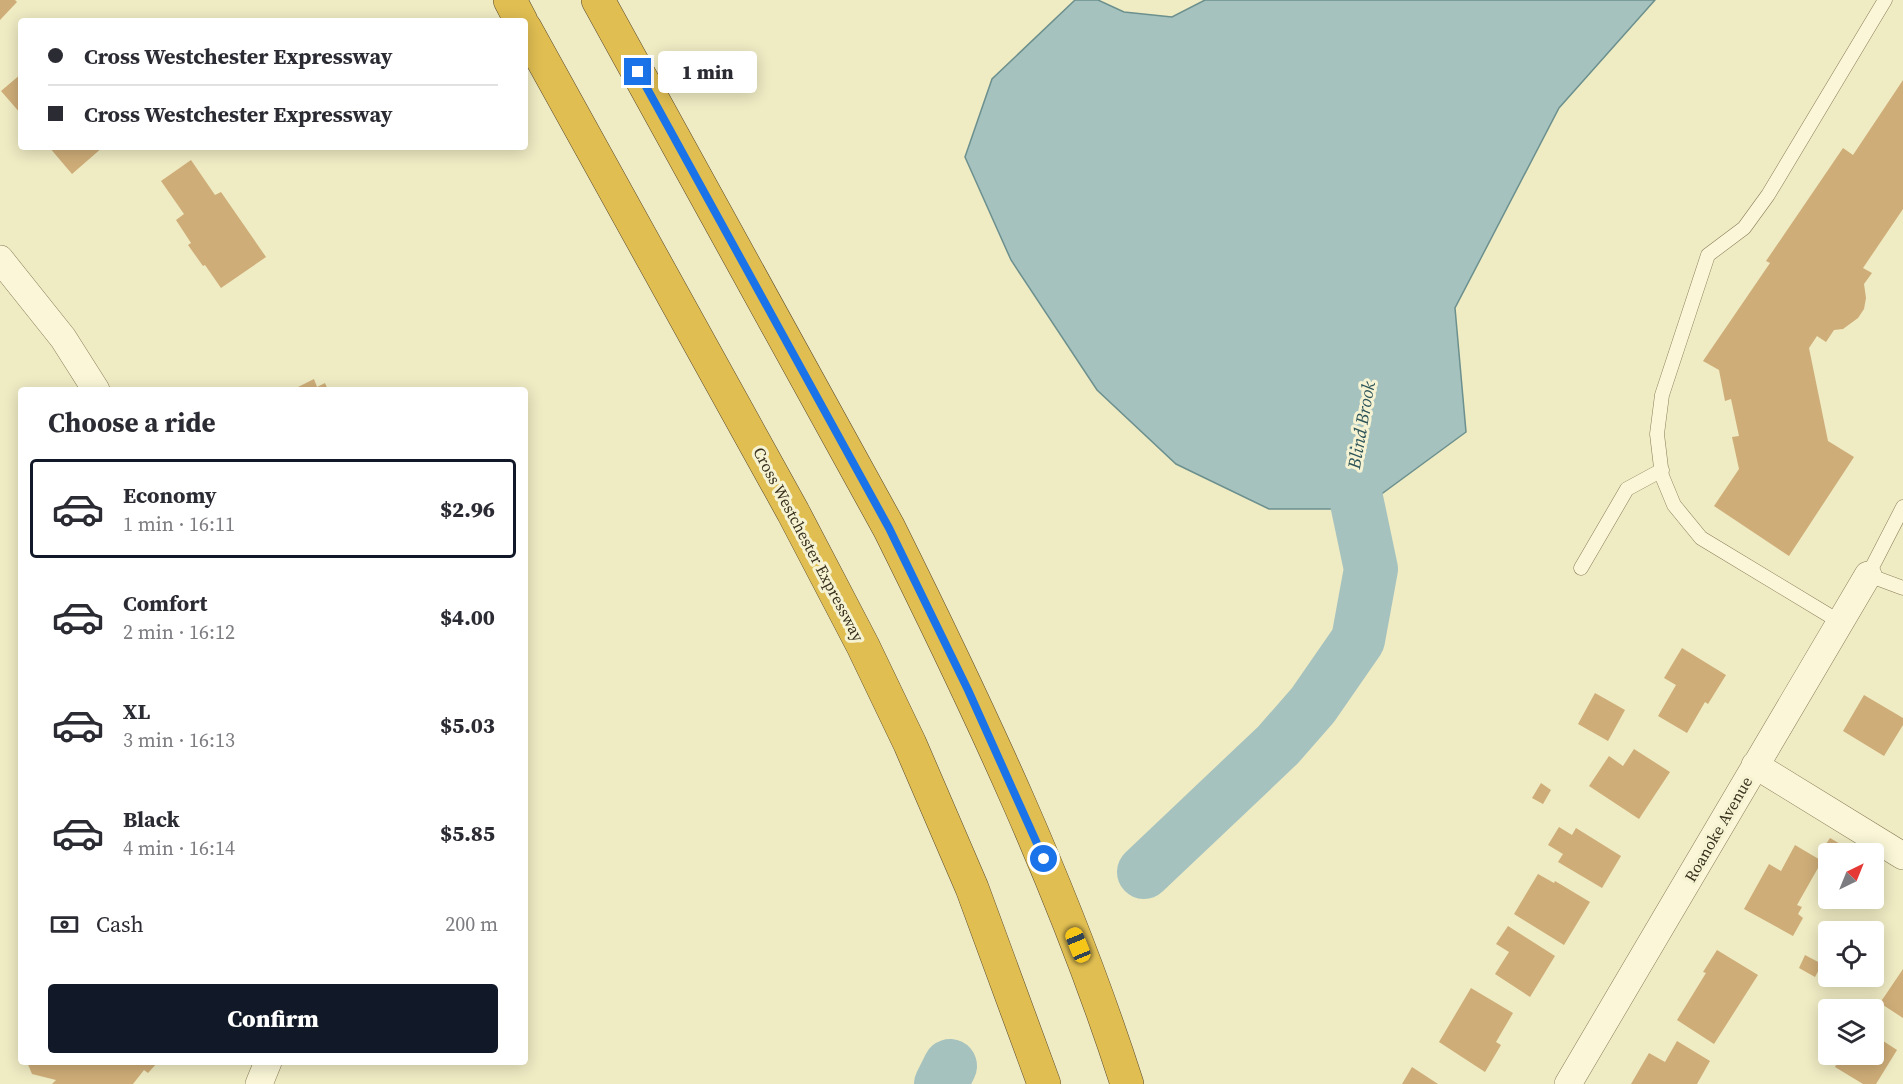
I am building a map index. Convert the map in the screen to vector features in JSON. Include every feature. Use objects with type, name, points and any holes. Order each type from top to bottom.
[{"type":"highway","points":[[510,0],[519,18]]},
{"type":"highway","points":[[598,0],[884,517],[939,628],[1024,811],[1085,962],[1128,1084]]},
{"type":"highway","name":"Cross Westchester Expressway","points":[[528,33],[788,502],[863,646],[910,744],[972,888],[1044,1084]]},
{"type":"street","points":[[0,259],[63,338],[94,387]]},
{"type":"street","name":"Roanoke Avenue","points":[[1568,1084],[1868,574]]},
{"type":"street","points":[[1755,765],[1903,856]]},
{"type":"street","points":[[259,1084],[267,1065]]},
{"type":"lane","points":[[1840,622],[1701,538],[1674,505],[1662,470],[1657,434],[1662,395],[1708,255],[1744,228],[1768,195],[1885,0]]},
{"type":"lane","points":[[1581,568],[1628,489],[1662,470]]},
{"type":"lane","points":[[1903,507],[1868,574],[1903,588]]},
{"type":"water","points":[[1075,0],[1098,0],[1124,12],[1172,17],[1205,0],[1655,0],[1559,108],[1455,308],[1466,432],[1361,509],[1269,509],[1176,464],[1097,390],[1011,260],[965,157],[992,79]]},
{"type":"building","points":[[0,0],[17,2],[0,20]]},
{"type":"building","points":[[18,77],[18,111],[1,91]]},
{"type":"building","points":[[1903,80],[1903,209],[1863,268],[1872,273],[1864,284],[1866,298],[1864,309],[1858,318],[1843,329],[1834,330],[1826,342],[1817,336],[1809,348],[1828,441],[1854,457],[1789,556],[1714,506],[1739,469],[1732,437],[1739,436],[1731,399],[1725,401],[1719,370],[1703,361],[1770,263],[1766,261],[1843,148],[1853,155]]},
{"type":"building","points":[[52,150],[100,150],[72,174]]},
{"type":"building","points":[[191,160],[215,195],[221,192],[266,257],[221,288],[188,245],[191,243],[176,220],[184,214],[161,181]]},
{"type":"building","points":[[314,379],[317,387],[298,387]]},
{"type":"building","points":[[1682,648],[1726,675],[1708,704],[1705,702],[1687,733],[1658,716],[1676,685],[1664,678]]},
{"type":"building","points":[[1595,693],[1625,710],[1608,741],[1578,724]]},
{"type":"building","points":[[1864,695],[1903,718],[1903,725],[1884,756],[1843,731]]},
{"type":"building","points":[[1634,749],[1670,772],[1639,819],[1589,786],[1609,756],[1623,766]]},
{"type":"building","points":[[1541,783],[1551,790],[1543,804],[1532,798]]},
{"type":"building","points":[[1559,827],[1572,835],[1576,828],[1621,856],[1602,888],[1558,862],[1563,854],[1548,845]]},
{"type":"building","points":[[1830,838],[1839,843],[1827,843]]},
{"type":"building","points":[[1795,845],[1818,859],[1818,868],[1797,905],[1802,907],[1798,914],[1803,918],[1793,936],[1744,909],[1769,864],[1781,871]]},
{"type":"building","points":[[1538,874],[1554,883],[1555,881],[1590,902],[1564,945],[1514,914]]},
{"type":"building","points":[[1508,926],[1555,956],[1530,997],[1495,974],[1509,952],[1496,944]]},
{"type":"building","points":[[1717,950],[1758,975],[1714,1044],[1677,1020],[1706,973],[1703,972]]},
{"type":"building","points":[[1805,955],[1818,962],[1818,971],[1815,977],[1799,968]]},
{"type":"building","points":[[1903,969],[1903,1018],[1884,1006],[1883,999]]},
{"type":"building","points":[[1471,988],[1513,1013],[1496,1042],[1501,1045],[1485,1072],[1439,1042]]},
{"type":"building","points":[[1677,1041],[1710,1061],[1697,1084],[1631,1084],[1649,1053],[1665,1062]]},
{"type":"building","points":[[1884,1042],[1897,1050],[1876,1084],[1863,1084],[1835,1067],[1836,1065],[1884,1065]]},
{"type":"building","points":[[28,1065],[155,1065],[148,1073],[144,1070],[133,1084],[52,1084],[56,1080],[32,1074]]},
{"type":"building","points":[[1412,1067],[1438,1084],[1402,1084]]},
{"type":"waterway","name":"Blind Brook","points":[[1144,872],[1278,745],[1313,705],[1358,640],[1371,569],[1352,479],[1360,435]]},
{"type":"waterway","name":"Blind Brook","points":[[941,1084],[950,1066]]},
{"type":"route","points":[[638,72],[889,528],[968,690],[1044,859]]}]
